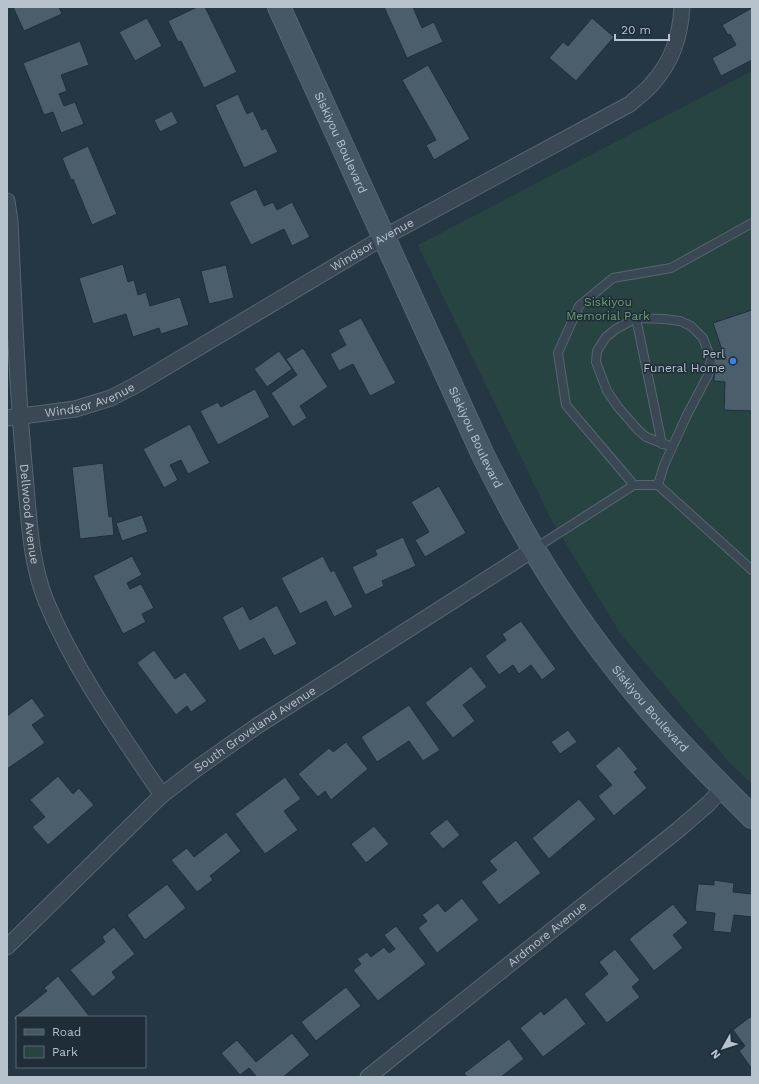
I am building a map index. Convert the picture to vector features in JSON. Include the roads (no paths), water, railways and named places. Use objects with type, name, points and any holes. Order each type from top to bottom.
[{"type":"street","name":"Siskiyou Boulevard","points":[[279,7],[483,455],[505,500],[534,549],[583,624],[610,660],[650,710],[752,817]]},
{"type":"street","name":"Windsor Avenue","points":[[13,417],[75,409],[111,398],[143,381],[384,237],[630,104],[650,86],[664,69],[674,48],[681,25],[682,7]]},
{"type":"street","name":"Dellwood Avenue","points":[[7,200],[10,221],[13,417],[32,546],[38,573],[46,600],[77,664],[100,704],[162,795]]},
{"type":"street","name":"South Groveland Avenue","points":[[7,947],[162,795],[196,769],[257,726],[534,549]]},
{"type":"street","name":"Ardmore Avenue","points":[[368,1077],[678,830],[708,804],[723,788]]},
{"type":"lane","points":[[634,485],[566,405],[558,353],[579,306],[612,278],[671,268],[752,223]]},
{"type":"lane","points":[[658,485],[664,464],[708,375],[711,359],[703,338],[691,326],[680,321],[636,318],[621,326],[606,337],[597,350],[596,362],[608,391],[618,407],[638,430],[646,437],[672,447]]},
{"type":"lane","points":[[636,318],[662,444]]},
{"type":"lane","points":[[534,549],[634,485],[658,485],[752,570]]},
{"type":"place","name":"Perl Funeral Home","points":[[733,361]]},
{"type":"park label","name":"Siskiyou Memorial Park","points":[[608,309]]}]
